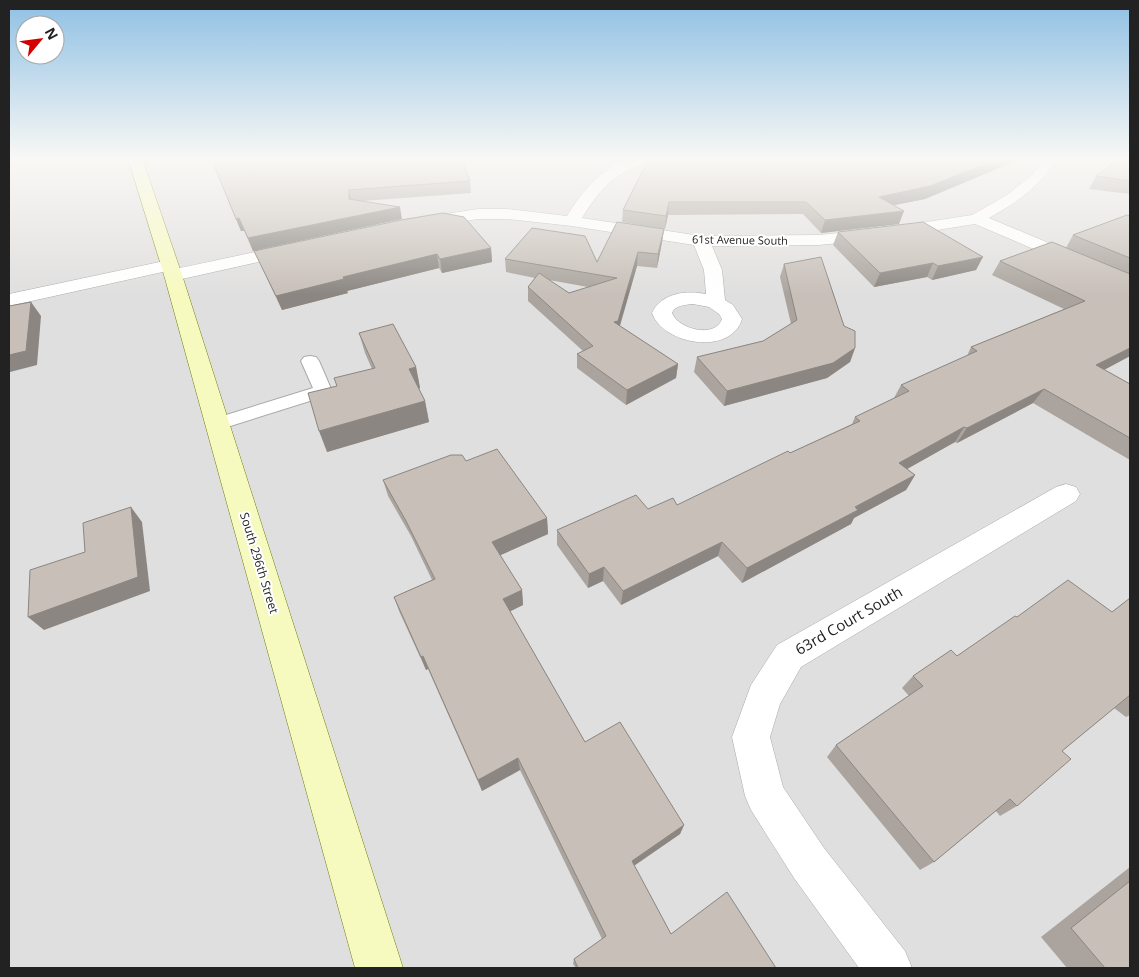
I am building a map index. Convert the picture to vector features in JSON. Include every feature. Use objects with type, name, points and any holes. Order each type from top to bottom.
[{"type":"street","name":"South 296th Street","points":[[150,204],[380,968]]},
{"type":"street","points":[[572,221],[583,204]]},
{"type":"street","name":"61st Avenue South","points":[[411,225],[478,214],[508,214],[572,221],[701,241],[819,240],[887,233],[977,219],[1003,204]]},
{"type":"street","points":[[977,219],[1130,284]]},
{"type":"street","points":[[701,241],[714,267],[715,302]]},
{"type":"street","points":[[9,300],[307,246]]},
{"type":"street","name":"63rd Court South","points":[[888,968],[809,863],[764,796],[752,737],[764,697],[789,656],[1066,494]]},
{"type":"lane","points":[[217,424],[323,391],[310,361]]},
{"type":"shaded area","points":[[9,204],[1130,204],[1130,968],[9,968]]},
{"type":"building","points":[[230,204],[378,204],[400,207],[248,238],[239,218],[236,219]]},
{"type":"building","points":[[626,204],[669,204],[666,216],[623,210]]},
{"type":"building","points":[[808,204],[891,204],[904,211],[825,220]]},
{"type":"building","points":[[443,213],[464,217],[491,248],[440,259],[437,254],[276,296],[254,251],[401,220]]},
{"type":"building","points":[[1127,215],[1130,216],[1130,258],[1073,235]]},
{"type":"building","points":[[617,222],[664,229],[658,254],[638,252],[618,321],[614,322],[678,364],[627,390],[577,354],[593,346],[528,287],[539,273],[569,293],[617,278],[505,259],[532,228],[585,236],[597,262]]},
{"type":"building","points":[[923,222],[983,257],[938,266],[933,263],[880,273],[838,232]]},
{"type":"building","points":[[1052,242],[1130,274],[1130,348],[1096,365],[1130,384],[1130,438],[1044,389],[967,428],[964,427],[899,463],[915,475],[855,507],[858,510],[747,568],[722,542],[623,591],[604,567],[589,574],[557,530],[636,495],[648,509],[673,498],[677,505],[788,451],[790,453],[860,421],[855,417],[909,391],[901,385],[977,351],[971,347],[1085,301],[1000,261]]},
{"type":"building","points":[[821,257],[844,326],[855,331],[855,348],[833,363],[727,391],[697,357],[763,341],[797,320],[784,264]]},
{"type":"building","points":[[31,302],[26,351],[9,355],[9,306]]},
{"type":"building","points":[[393,324],[416,367],[409,369],[425,401],[319,431],[308,393],[337,386],[334,378],[375,368],[359,333]]},
{"type":"building","points":[[497,449],[547,518],[492,542],[522,590],[503,599],[585,742],[620,722],[684,825],[632,861],[671,934],[727,892],[776,968],[578,968],[574,959],[606,936],[518,758],[478,780],[423,656],[421,657],[394,597],[435,579],[383,480],[451,455],[462,455],[466,461]]},
{"type":"building","points":[[131,507],[138,577],[28,617],[30,570],[85,552],[83,523]]},
{"type":"building","points":[[1068,580],[1112,612],[1130,598],[1130,695],[1062,751],[1071,759],[1017,806],[1010,799],[934,862],[836,745],[923,686],[913,676],[951,650],[957,656],[1015,616],[1017,617]]},
{"type":"building","points":[[1130,881],[1130,968],[1105,968],[1071,928]]}]
